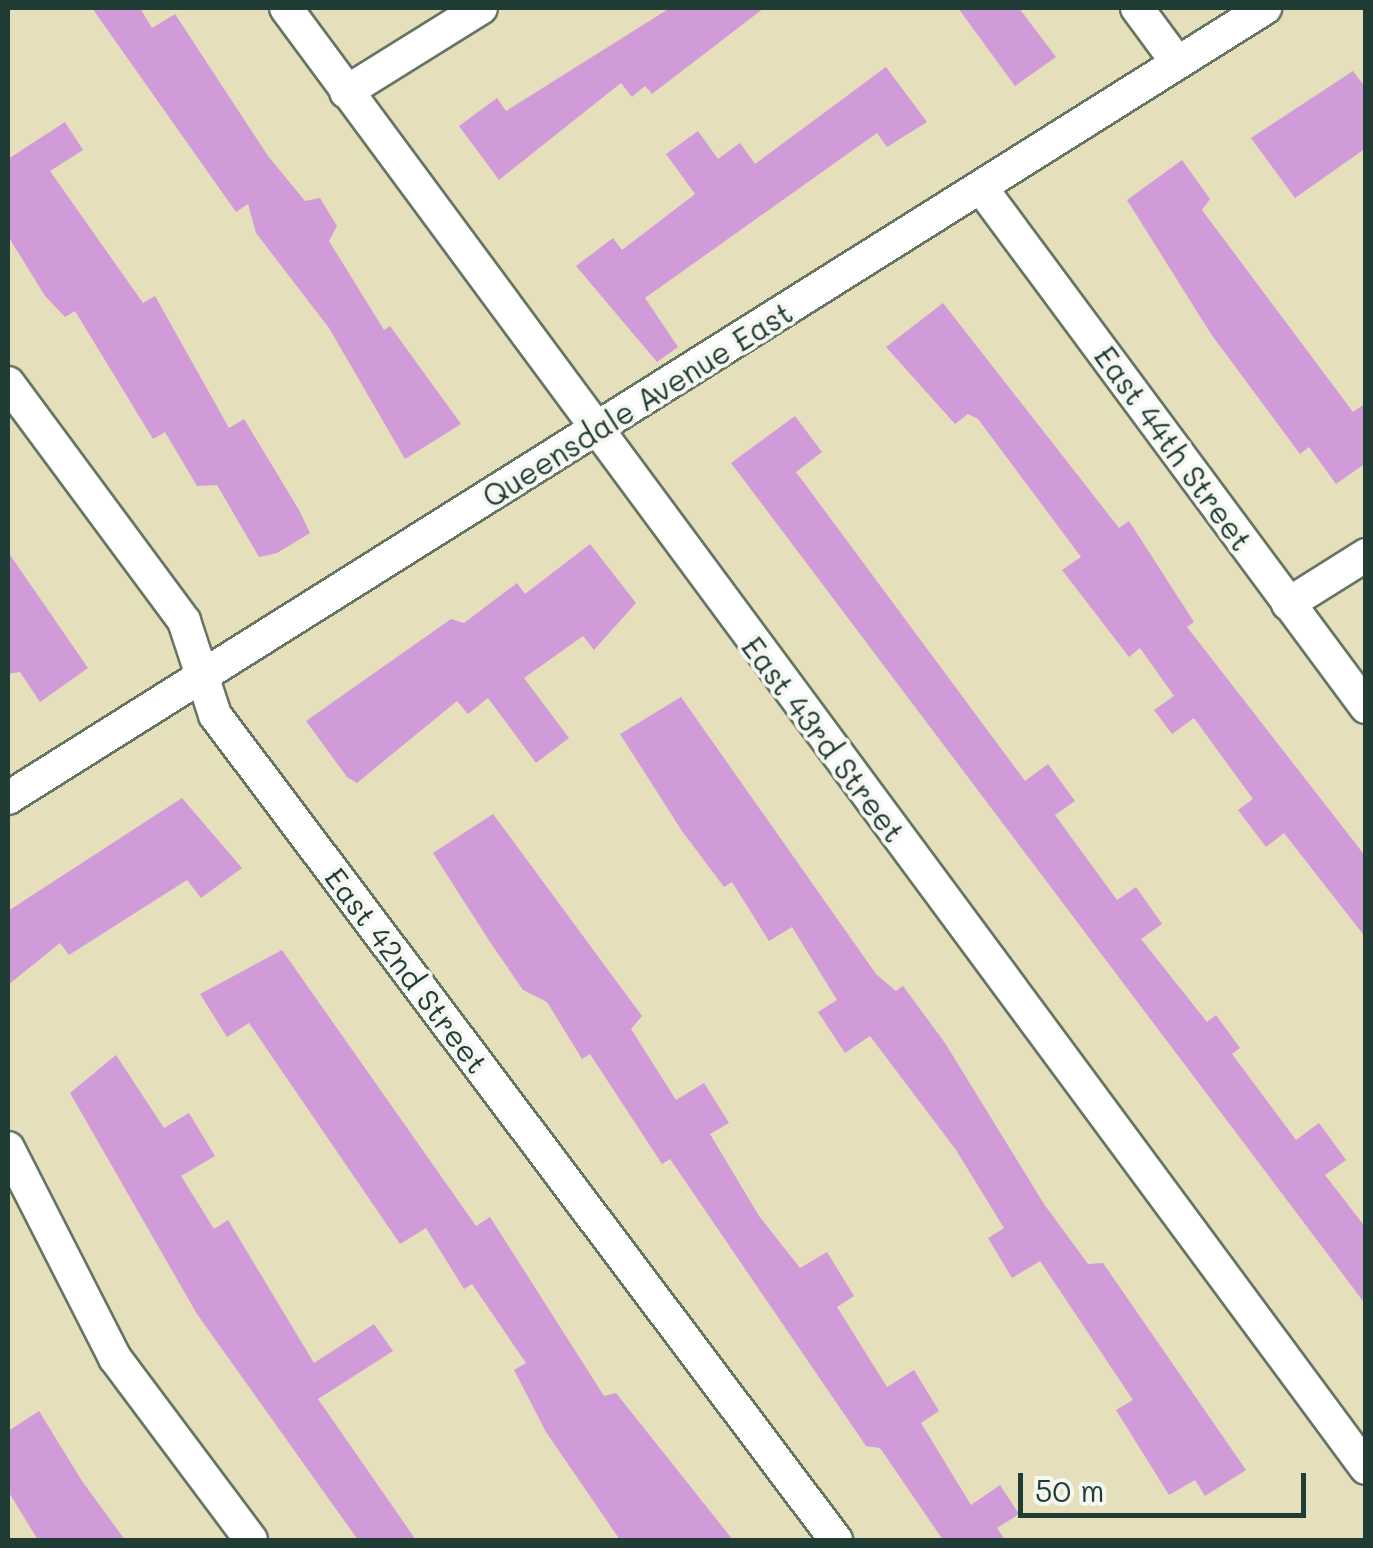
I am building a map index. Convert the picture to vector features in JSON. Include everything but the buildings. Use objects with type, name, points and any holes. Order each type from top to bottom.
[{"type":"street","name":"East 43rd Street","points":[[286,8],[1366,1468]]},
{"type":"street","points":[[346,92],[481,8]]},
{"type":"street","points":[[1137,8],[1177,62]]},
{"type":"street","name":"Queensdale Avenue East","points":[[8,798],[1266,8]]},
{"type":"street","name":"East 44th Street","points":[[982,189],[1366,707]]},
{"type":"street","name":"East 42nd Street","points":[[8,383],[184,621],[215,715],[836,1540]]},
{"type":"street","points":[[1288,604],[1366,555]]},
{"type":"street","points":[[8,1148],[116,1358],[251,1540]]}]
